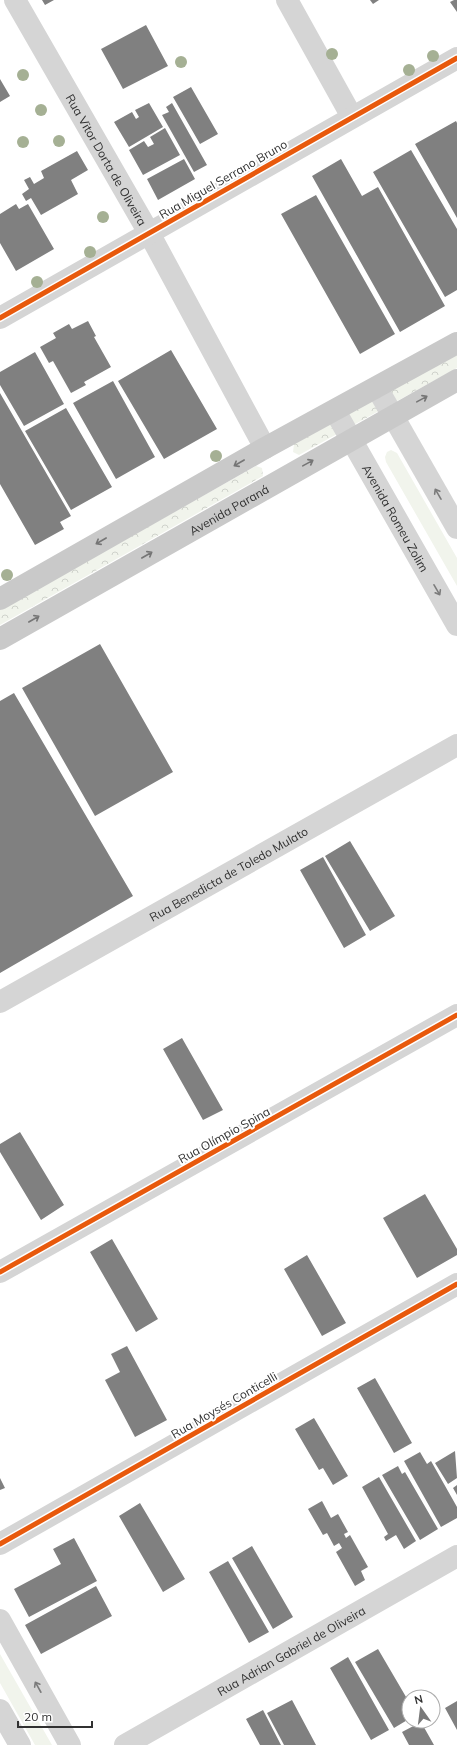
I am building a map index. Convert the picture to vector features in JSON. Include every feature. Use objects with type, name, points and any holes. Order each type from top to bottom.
[{"type":"main road","points":[[0,599],[265,448],[457,343]]},
{"type":"main road","name":"Avenida Paraná","points":[[0,638],[282,477],[457,380]]},
{"type":"main road","points":[[265,448],[282,477]]},
{"type":"street","name":"Rua Vitor Dorta de Oliveira","points":[[14,0],[149,233],[265,448]]},
{"type":"street","points":[[287,0],[352,117]]},
{"type":"street","name":"Rua Miguel Serrano Bruno","points":[[0,318],[457,58]]},
{"type":"street","points":[[377,388],[457,528]]},
{"type":"street","name":"Avenida Romeu Zolim","points":[[335,410],[457,625]]},
{"type":"street","name":"Rua Benedicta de Toledo Mulato","points":[[0,1002],[457,745]]},
{"type":"street","name":"Rua Olímpio Spina","points":[[0,1272],[457,1015]]},
{"type":"street","name":"Rua Moysés Conticelli","points":[[0,1544],[457,1284]]},
{"type":"street","name":"Rua Adrian Gabriel de Oliveira","points":[[125,1745],[457,1556]]},
{"type":"street","points":[[0,1620],[70,1745]]},
{"type":"street","points":[[0,1710],[20,1745]]},
{"type":"green space","points":[[457,353],[457,368],[299,455],[293,452],[294,444]]},
{"type":"green space","points":[[391,450],[397,453],[457,558],[457,586],[386,462],[385,457],[387,452]]},
{"type":"green space","points":[[256,466],[262,468],[263,476],[0,625],[0,610]]},
{"type":"green space","points":[[0,1654],[52,1745],[35,1745],[0,1683]]},
{"type":"building","points":[[42,0],[54,0],[45,5]]},
{"type":"building","points":[[370,0],[379,0],[373,4]]},
{"type":"building","points":[[457,0],[457,12],[450,2]]},
{"type":"building","points":[[146,25],[168,66],[123,89],[101,49]]},
{"type":"building","points":[[0,79],[10,96],[0,102]]},
{"type":"building","points":[[191,87],[218,134],[200,144],[173,97]]},
{"type":"building","points":[[149,103],[163,127],[129,147],[114,122],[132,112],[136,119],[139,117],[135,110]]},
{"type":"building","points":[[172,103],[207,165],[194,172],[162,115],[169,112],[166,107]]},
{"type":"building","points":[[456,121],[457,123],[457,218],[415,144]]},
{"type":"building","points":[[165,128],[180,155],[143,175],[129,150],[144,141],[148,147],[154,144],[150,137]]},
{"type":"building","points":[[411,150],[457,229],[457,290],[445,297],[373,172]]},
{"type":"building","points":[[77,151],[88,170],[71,180],[78,194],[41,215],[31,198],[26,201],[22,194],[29,189],[24,180],[30,177],[34,184],[44,178],[41,171]]},
{"type":"building","points":[[184,159],[195,179],[158,200],[147,179]]},
{"type":"building","points":[[341,159],[362,196],[378,187],[445,306],[400,332],[312,176]]},
{"type":"building","points":[[316,195],[395,334],[360,354],[281,214]]},
{"type":"building","points":[[16,204],[19,209],[28,204],[54,249],[16,271],[0,243],[0,214]]},
{"type":"building","points":[[88,321],[96,336],[94,337],[111,367],[84,382],[86,385],[71,393],[53,361],[49,363],[40,347],[56,338],[53,333],[69,324],[72,329]]},
{"type":"building","points":[[171,350],[217,429],[164,459],[118,381]]},
{"type":"building","points":[[35,352],[64,404],[24,426],[0,385],[0,372]]},
{"type":"building","points":[[113,381],[155,457],[116,479],[73,403]]},
{"type":"building","points":[[0,393],[71,516],[60,522],[64,529],[35,545],[0,484]]},
{"type":"building","points":[[66,408],[112,487],[71,510],[25,431]]},
{"type":"building","points":[[100,644],[173,772],[95,816],[22,688]]},
{"type":"building","points":[[14,693],[133,896],[0,973],[0,701]]},
{"type":"building","points":[[350,841],[395,916],[370,931],[325,856]]},
{"type":"building","points":[[323,857],[366,935],[344,948],[300,870]]},
{"type":"building","points":[[182,1038],[223,1110],[203,1120],[163,1049]]},
{"type":"building","points":[[20,1132],[64,1205],[41,1220],[0,1152],[0,1144]]},
{"type":"building","points":[[425,1194],[457,1249],[457,1255],[417,1278],[383,1218]]},
{"type":"building","points":[[112,1239],[158,1319],[136,1332],[90,1252]]},
{"type":"building","points":[[307,1255],[346,1323],[322,1336],[284,1269]]},
{"type":"building","points":[[127,1346],[167,1420],[135,1437],[105,1380],[120,1372],[111,1354]]},
{"type":"building","points":[[375,1378],[412,1443],[394,1453],[357,1388]]},
{"type":"building","points":[[314,1418],[348,1476],[333,1485],[323,1468],[319,1470],[295,1429]]},
{"type":"building","points":[[455,1451],[457,1478],[448,1484],[435,1463]]},
{"type":"building","points":[[420,1452],[427,1464],[431,1461],[457,1507],[457,1518],[441,1527],[404,1461]]},
{"type":"building","points":[[398,1466],[402,1474],[405,1472],[438,1529],[420,1540],[382,1475]]},
{"type":"building","points":[[379,1477],[416,1541],[404,1549],[396,1535],[386,1541],[384,1537],[388,1534],[362,1487]]},
{"type":"building","points":[[0,1478],[5,1488],[0,1490]]},
{"type":"building","points":[[457,1485],[457,1495],[453,1488]]},
{"type":"building","points":[[322,1501],[331,1518],[338,1514],[348,1532],[344,1534],[346,1538],[350,1535],[368,1567],[361,1571],[365,1580],[355,1586],[336,1552],[342,1548],[339,1543],[334,1546],[327,1533],[323,1535],[308,1509]]},
{"type":"building","points":[[140,1503],[185,1579],[163,1592],[119,1516]]},
{"type":"building","points":[[74,1538],[97,1581],[29,1617],[14,1589],[61,1564],[53,1549]]},
{"type":"building","points":[[252,1546],[293,1617],[273,1629],[232,1558]]},
{"type":"building","points":[[228,1561],[269,1632],[249,1643],[209,1572]]},
{"type":"building","points":[[96,1586],[112,1616],[41,1654],[25,1625]]},
{"type":"building","points":[[378,1649],[401,1689],[401,1724],[394,1728],[355,1662]]},
{"type":"building","points":[[348,1657],[389,1730],[371,1740],[330,1668]]},
{"type":"building","points":[[292,1700],[316,1745],[284,1745],[267,1713]]},
{"type":"building","points":[[457,1701],[457,1730],[445,1708]]},
{"type":"building","points":[[263,1710],[281,1745],[260,1745],[246,1719]]},
{"type":"building","points":[[408,1729],[425,1729],[434,1745],[409,1745],[402,1732]]},
{"type":"cycle path","points":[[0,318],[457,58]]},
{"type":"cycle path","points":[[0,1272],[457,1015]]},
{"type":"cycle path","points":[[0,1544],[457,1284]]}]
